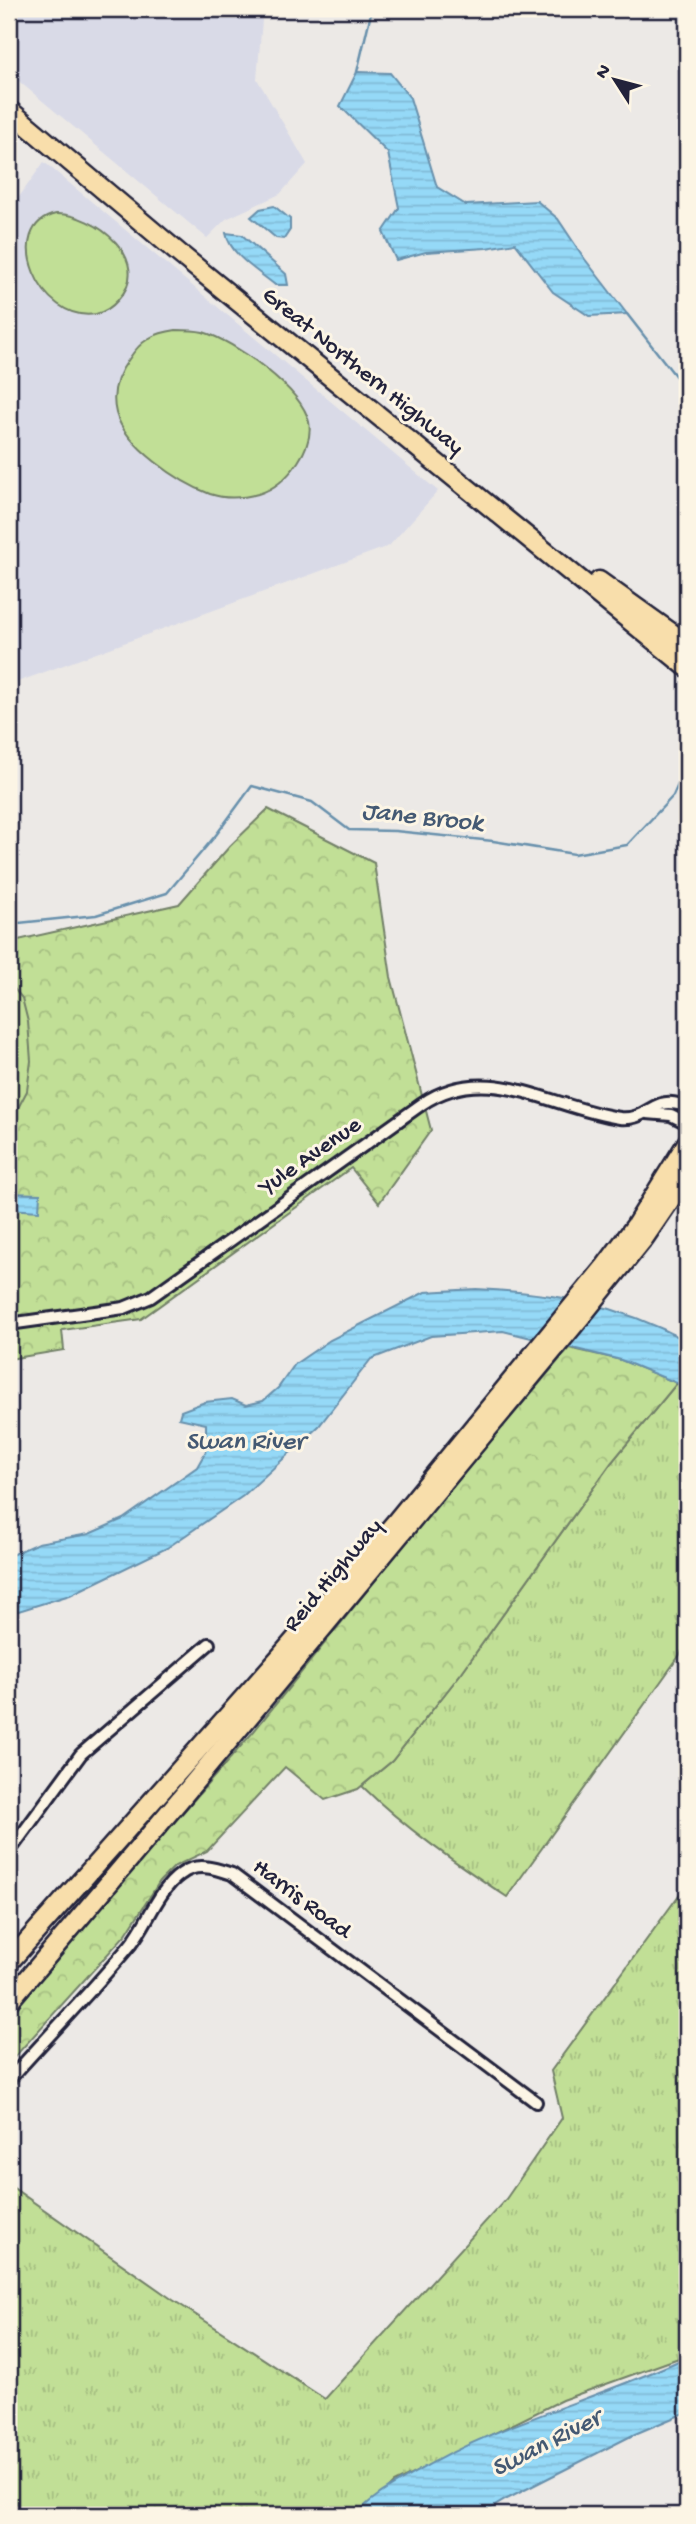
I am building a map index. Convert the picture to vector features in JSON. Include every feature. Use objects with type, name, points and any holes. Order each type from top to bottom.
[{"type":"highway","name":"Great Northern Highway","points":[[9,96],[447,460],[615,595],[687,644]]},
{"type":"highway","name":"Great Northern Highway","points":[[9,110],[176,251],[687,667]]},
{"type":"highway","name":"Reid Highway","points":[[595,1289],[687,1143]]},
{"type":"highway","name":"Reid Highway","points":[[9,2001],[595,1289],[644,1238],[687,1175]]},
{"type":"highway","name":"Reid Highway","points":[[9,1962],[401,1525]]},
{"type":"street","name":"Yule Avenue","points":[[9,1324],[124,1308],[151,1297],[422,1104],[450,1088],[472,1084],[490,1085],[618,1117],[648,1113],[671,1115],[687,1123]]},
{"type":"street","name":"Yule Avenue","points":[[648,1113],[665,1103],[687,1106]]},
{"type":"street","points":[[9,1852],[81,1754],[209,1644]]},
{"type":"street","name":"Harris Road","points":[[9,2080],[132,1942],[169,1886],[181,1874],[195,1868],[211,1867],[232,1874],[536,2102]]},
{"type":"shaded area","points":[[9,9],[253,9],[262,20],[257,79],[307,164],[280,194],[226,219],[207,238],[9,73]]},
{"type":"shaded area","points":[[44,162],[438,491],[389,546],[9,685],[9,211]]},
{"type":"green space","points":[[56,214],[71,216],[103,230],[125,255],[129,270],[128,285],[118,300],[105,311],[96,314],[76,313],[58,304],[44,290],[34,272],[29,254],[31,236],[39,222]]},
{"type":"green space","points":[[176,330],[203,332],[232,345],[281,381],[304,409],[310,428],[306,448],[281,482],[258,494],[222,497],[210,494],[155,462],[121,426],[114,398],[118,378],[125,365],[138,347],[149,338]]},
{"type":"green space","points":[[268,809],[374,863],[391,977],[431,1130],[379,1203],[351,1168],[141,1319],[62,1330],[64,1350],[9,1359],[9,942],[179,904],[230,846]]},
{"type":"green space","points":[[9,983],[22,998],[28,1022],[31,1061],[27,1091],[9,1125]]},
{"type":"green space","points":[[569,1348],[621,1360],[677,1383],[611,1463],[462,1672],[392,1761],[358,1789],[325,1800],[285,1767],[207,1851],[175,1866],[160,1881],[126,1934],[9,2063],[9,2012],[254,1731],[406,1542]]},
{"type":"green space","points":[[677,1383],[687,1391],[687,1645],[507,1897],[414,1831],[362,1786],[392,1761],[462,1672],[611,1463]]},
{"type":"green space","points":[[687,1884],[687,2355],[562,2400],[394,2483],[363,2515],[9,2515],[9,2185],[173,2300],[325,2399],[506,2199],[562,2118],[551,2071]]},
{"type":"water","points":[[357,72],[390,73],[410,98],[437,187],[466,205],[537,201],[558,219],[627,314],[589,316],[553,292],[515,243],[426,252],[396,260],[383,232],[399,208],[388,153],[340,106]]},
{"type":"water","points":[[274,206],[290,219],[290,230],[284,239],[276,238],[251,217],[260,209]]},
{"type":"water","points":[[226,233],[242,235],[286,274],[288,285],[275,285],[246,262],[233,248]]},
{"type":"water","points":[[9,1193],[40,1194],[39,1211],[9,1209]]},
{"type":"water","name":"Swan River","points":[[476,1289],[533,1293],[585,1302],[661,1328],[687,1341],[687,1391],[677,1383],[621,1360],[503,1331],[431,1336],[371,1359],[319,1426],[243,1496],[167,1548],[70,1595],[9,1614],[9,1556],[38,1543],[89,1534],[123,1519],[197,1467],[206,1451],[206,1424],[179,1418],[181,1411],[205,1402],[232,1399],[246,1405],[263,1401],[278,1388],[295,1364],[330,1340],[425,1292]]},
{"type":"water","name":"Swan River","points":[[687,2357],[687,2412],[635,2434],[480,2515],[356,2515],[382,2493],[444,2456]]},
{"type":"waterway","points":[[357,72],[372,9]]},
{"type":"waterway","points":[[627,314],[687,394]]},
{"type":"waterway","name":"Jane Brook","points":[[9,924],[96,915],[167,893],[216,835],[252,786],[312,802],[349,830],[395,831],[493,841],[574,854],[627,845],[673,796],[687,764]]}]
